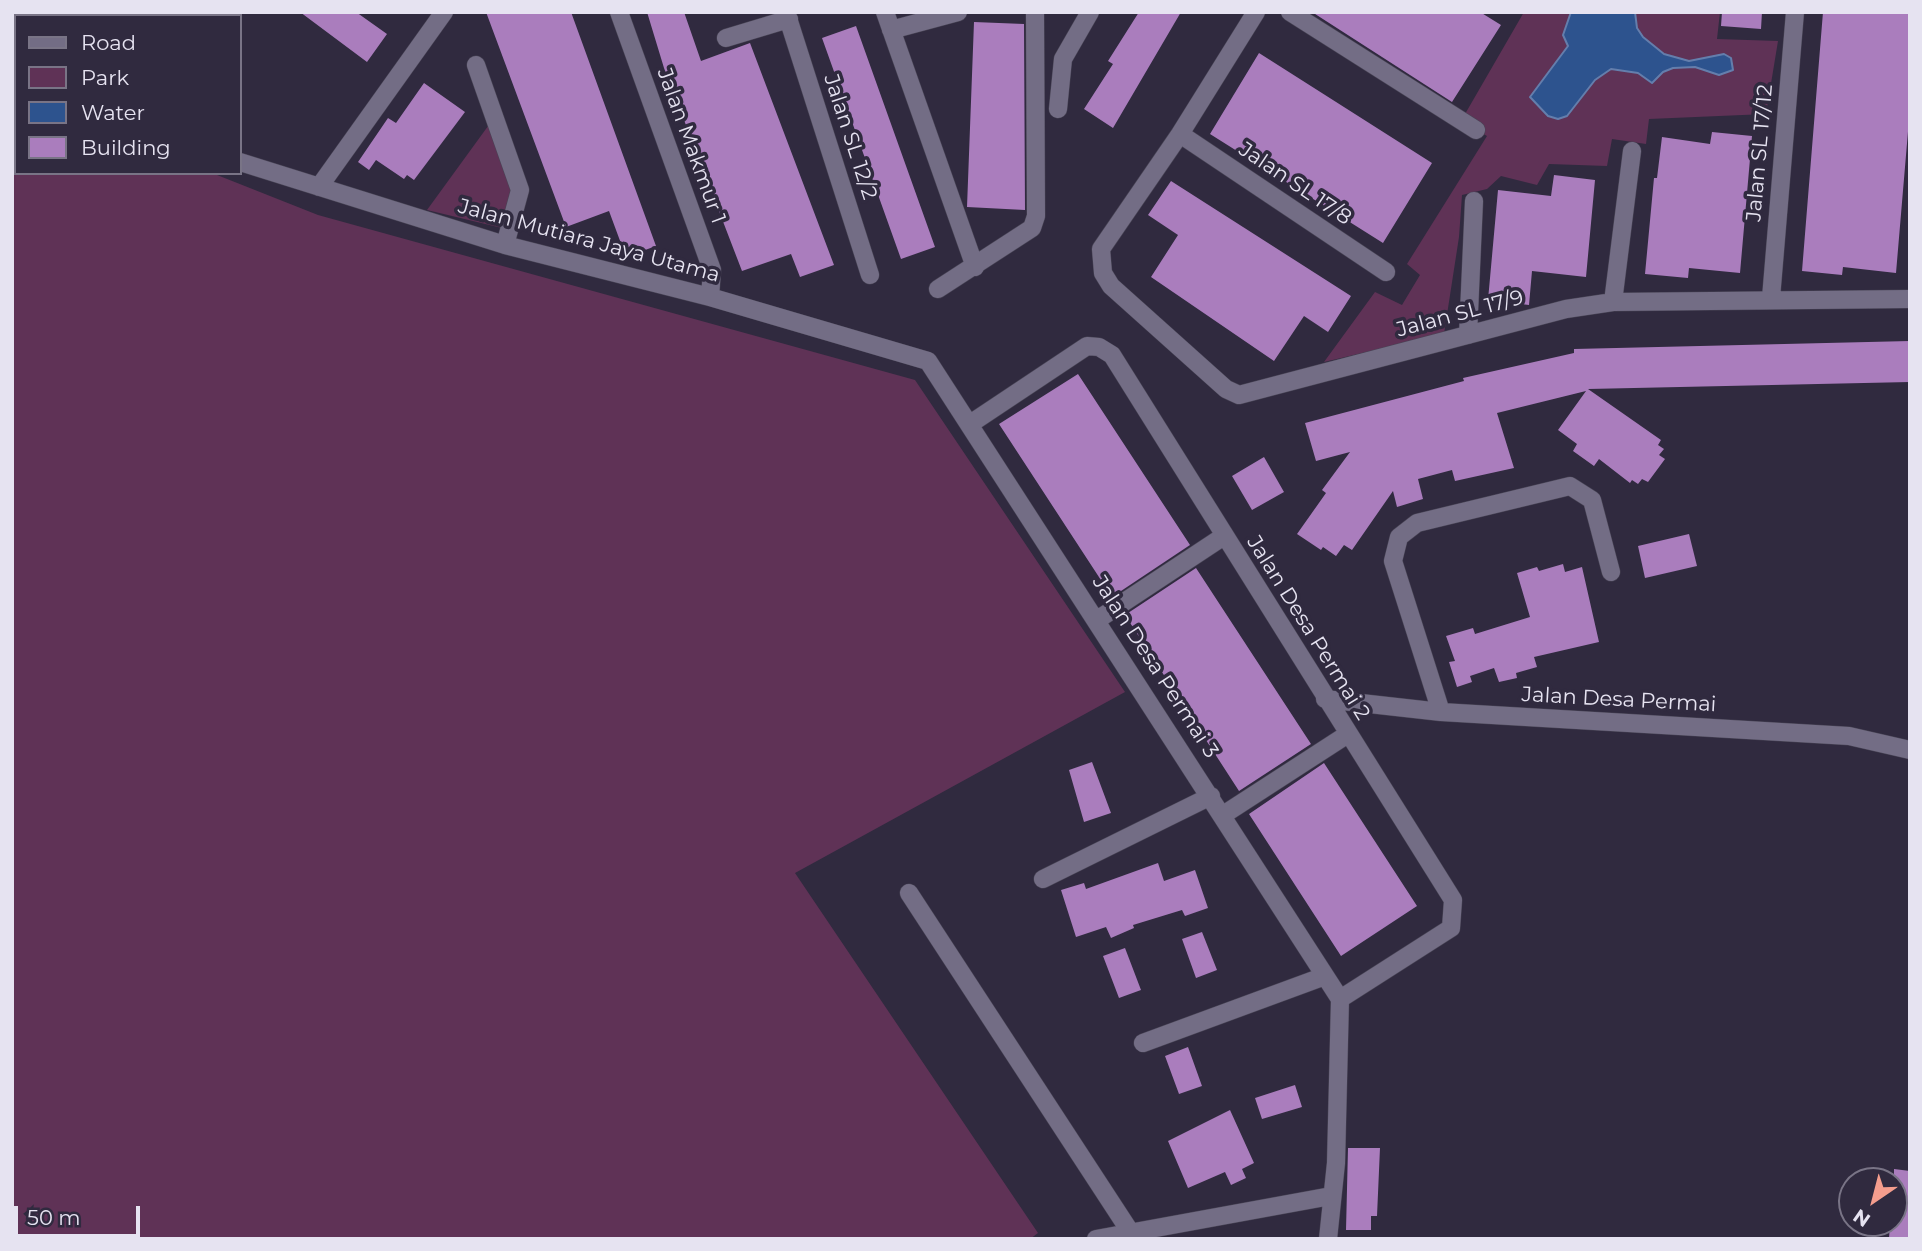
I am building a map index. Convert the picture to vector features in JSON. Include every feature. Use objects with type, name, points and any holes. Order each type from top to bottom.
[{"type":"street","name":"Jalan Makmur 1","points":[[619,12],[712,271],[710,297]]},
{"type":"street","points":[[885,12],[975,267]]},
{"type":"street","points":[[891,30],[958,12]]},
{"type":"street","points":[[938,289],[1032,228],[1036,216],[1035,12]]},
{"type":"street","points":[[1058,108],[1063,60],[1090,12]]},
{"type":"street","points":[[1180,134],[1256,12]]},
{"type":"street","points":[[1290,12],[1476,130]]},
{"type":"street","name":"Jalan SL 17/12","points":[[1771,298],[1794,12]]},
{"type":"street","points":[[319,187],[438,15]]},
{"type":"street","points":[[726,38],[788,15]]},
{"type":"street","name":"Jalan SL 12/2","points":[[788,15],[870,275]]},
{"type":"street","points":[[476,65],[520,190],[505,245]]},
{"type":"street","name":"Jalan SL 17/9","points":[[1180,134],[1102,243],[1101,266],[1111,286],[1226,389],[1239,395],[1566,309],[1614,302],[1771,298],[1910,299]]},
{"type":"street","name":"Jalan SL 17/8","points":[[1180,134],[1385,272]]},
{"type":"street","points":[[1614,302],[1632,151]]},
{"type":"street","name":"Jalan Mutiara Jaya Utama","points":[[242,163],[505,245],[710,297],[928,361]]},
{"type":"street","points":[[1468,335],[1474,201]]},
{"type":"street","name":"Jalan Desa Permai 2","points":[[970,424],[1087,346],[1099,347],[1112,355],[1453,900],[1451,928],[1340,999]]},
{"type":"street","name":"Jalan Desa Permai 3","points":[[928,361],[1340,999]]},
{"type":"street","points":[[1441,712],[1394,561],[1399,537],[1417,523],[1570,486],[1592,500],[1611,572]]},
{"type":"street","points":[[1097,620],[1224,536]]},
{"type":"street","name":"Jalan Desa Permai","points":[[1325,699],[1441,712],[1849,736],[1910,750]]},
{"type":"street","points":[[1223,815],[1348,734]]},
{"type":"street","points":[[1043,879],[1211,796]]},
{"type":"street","points":[[909,892],[1130,1233]]},
{"type":"street","points":[[1143,1043],[1325,976]]},
{"type":"street","points":[[1328,1239],[1336,1163],[1340,999]]},
{"type":"street","points":[[1096,1239],[1331,1196]]},
{"type":"green space","points":[[1524,12],[1720,12],[1717,39],[1778,41],[1766,114],[1649,119],[1646,144],[1612,139],[1607,166],[1549,164],[1537,185],[1501,176],[1487,189],[1462,195],[1459,237],[1444,334],[1324,362],[1375,292],[1402,305],[1420,275],[1407,264],[1487,136],[1461,121]]},
{"type":"green space","points":[[12,95],[14,175],[217,175],[318,215],[915,380],[1125,692],[795,873],[1038,1233],[1030,1239],[12,1239]]},
{"type":"green space","points":[[491,122],[514,189],[502,228],[427,210]]},
{"type":"water","points":[[1571,12],[1635,12],[1637,28],[1643,37],[1664,54],[1689,61],[1724,54],[1731,58],[1733,70],[1719,75],[1695,67],[1673,68],[1663,72],[1652,83],[1638,73],[1611,69],[1595,80],[1567,116],[1558,119],[1548,116],[1530,97],[1568,46],[1563,35]]},
{"type":"building","points":[[300,12],[356,12],[387,34],[367,62]]},
{"type":"building","points":[[486,12],[571,12],[656,246],[626,257],[609,211],[566,227]]},
{"type":"building","points":[[647,12],[684,12],[701,61],[750,43],[834,265],[800,277],[791,254],[742,271],[664,68]]},
{"type":"building","points":[[1139,12],[1181,12],[1113,128],[1084,109],[1113,64],[1108,61]]},
{"type":"building","points":[[1312,12],[1480,12],[1501,25],[1452,102]]},
{"type":"building","points":[[1722,12],[1762,12],[1761,29],[1721,26]]},
{"type":"building","points":[[1823,12],[1910,12],[1910,108],[1896,273],[1843,267],[1842,275],[1802,271]]},
{"type":"building","points":[[974,22],[1024,24],[1025,210],[967,207]]},
{"type":"building","points":[[856,26],[935,247],[901,259],[822,38]]},
{"type":"building","points":[[1259,53],[1432,163],[1383,243],[1210,134]]},
{"type":"building","points":[[424,83],[465,112],[414,180],[407,175],[404,179],[376,160],[369,170],[358,162],[388,118],[396,123]]},
{"type":"building","points":[[1712,132],[1752,136],[1740,273],[1689,268],[1688,278],[1645,274],[1654,178],[1657,178],[1662,137],[1710,144]]},
{"type":"building","points":[[1554,175],[1595,180],[1586,277],[1532,271],[1529,305],[1488,300],[1498,190],[1551,196]]},
{"type":"building","points":[[1171,181],[1351,296],[1328,332],[1304,316],[1274,361],[1151,277],[1178,235],[1148,215]]},
{"type":"building","points":[[1910,341],[1910,382],[1588,389],[1661,440],[1658,445],[1664,449],[1659,455],[1665,459],[1648,482],[1642,479],[1638,484],[1632,480],[1630,483],[1599,459],[1594,466],[1573,451],[1577,444],[1558,430],[1586,391],[1497,413],[1514,468],[1455,481],[1452,470],[1418,479],[1423,499],[1397,507],[1393,491],[1352,550],[1344,545],[1336,556],[1323,547],[1321,550],[1297,534],[1326,493],[1322,490],[1350,452],[1316,461],[1305,423],[1464,381],[1463,378],[1574,353],[1574,349]]},
{"type":"building","points":[[1078,374],[1190,545],[1112,597],[999,424]]},
{"type":"building","points":[[1264,457],[1284,492],[1252,510],[1232,476]]},
{"type":"building","points":[[1689,534],[1697,566],[1645,578],[1638,546]]},
{"type":"building","points":[[1563,564],[1565,572],[1582,567],[1599,642],[1534,657],[1537,667],[1516,673],[1517,678],[1499,682],[1494,668],[1470,676],[1472,682],[1457,687],[1449,662],[1455,661],[1446,636],[1473,628],[1475,634],[1530,617],[1517,573],[1537,567],[1539,571]]},
{"type":"building","points":[[1196,568],[1311,744],[1239,791],[1125,615]]},
{"type":"building","points":[[1092,762],[1111,813],[1084,822],[1069,770]]},
{"type":"building","points":[[1324,763],[1417,906],[1341,956],[1249,814]]},
{"type":"building","points":[[1158,863],[1164,881],[1195,870],[1208,908],[1185,916],[1182,910],[1133,925],[1134,928],[1111,938],[1106,927],[1076,937],[1061,890],[1084,883],[1086,889]]},
{"type":"building","points":[[1202,932],[1217,970],[1196,978],[1182,939]]},
{"type":"building","points":[[1125,948],[1141,990],[1119,998],[1103,956]]},
{"type":"building","points":[[1188,1047],[1202,1086],[1179,1094],[1165,1056]]},
{"type":"building","points":[[1295,1085],[1302,1107],[1262,1119],[1255,1098]]},
{"type":"building","points":[[1230,1110],[1254,1163],[1242,1169],[1246,1178],[1231,1185],[1225,1172],[1188,1188],[1168,1141]]},
{"type":"building","points":[[1348,1148],[1380,1148],[1377,1216],[1371,1216],[1371,1230],[1346,1230]]},
{"type":"building","points":[[1910,1171],[1910,1239],[1889,1239],[1908,1237]]}]
